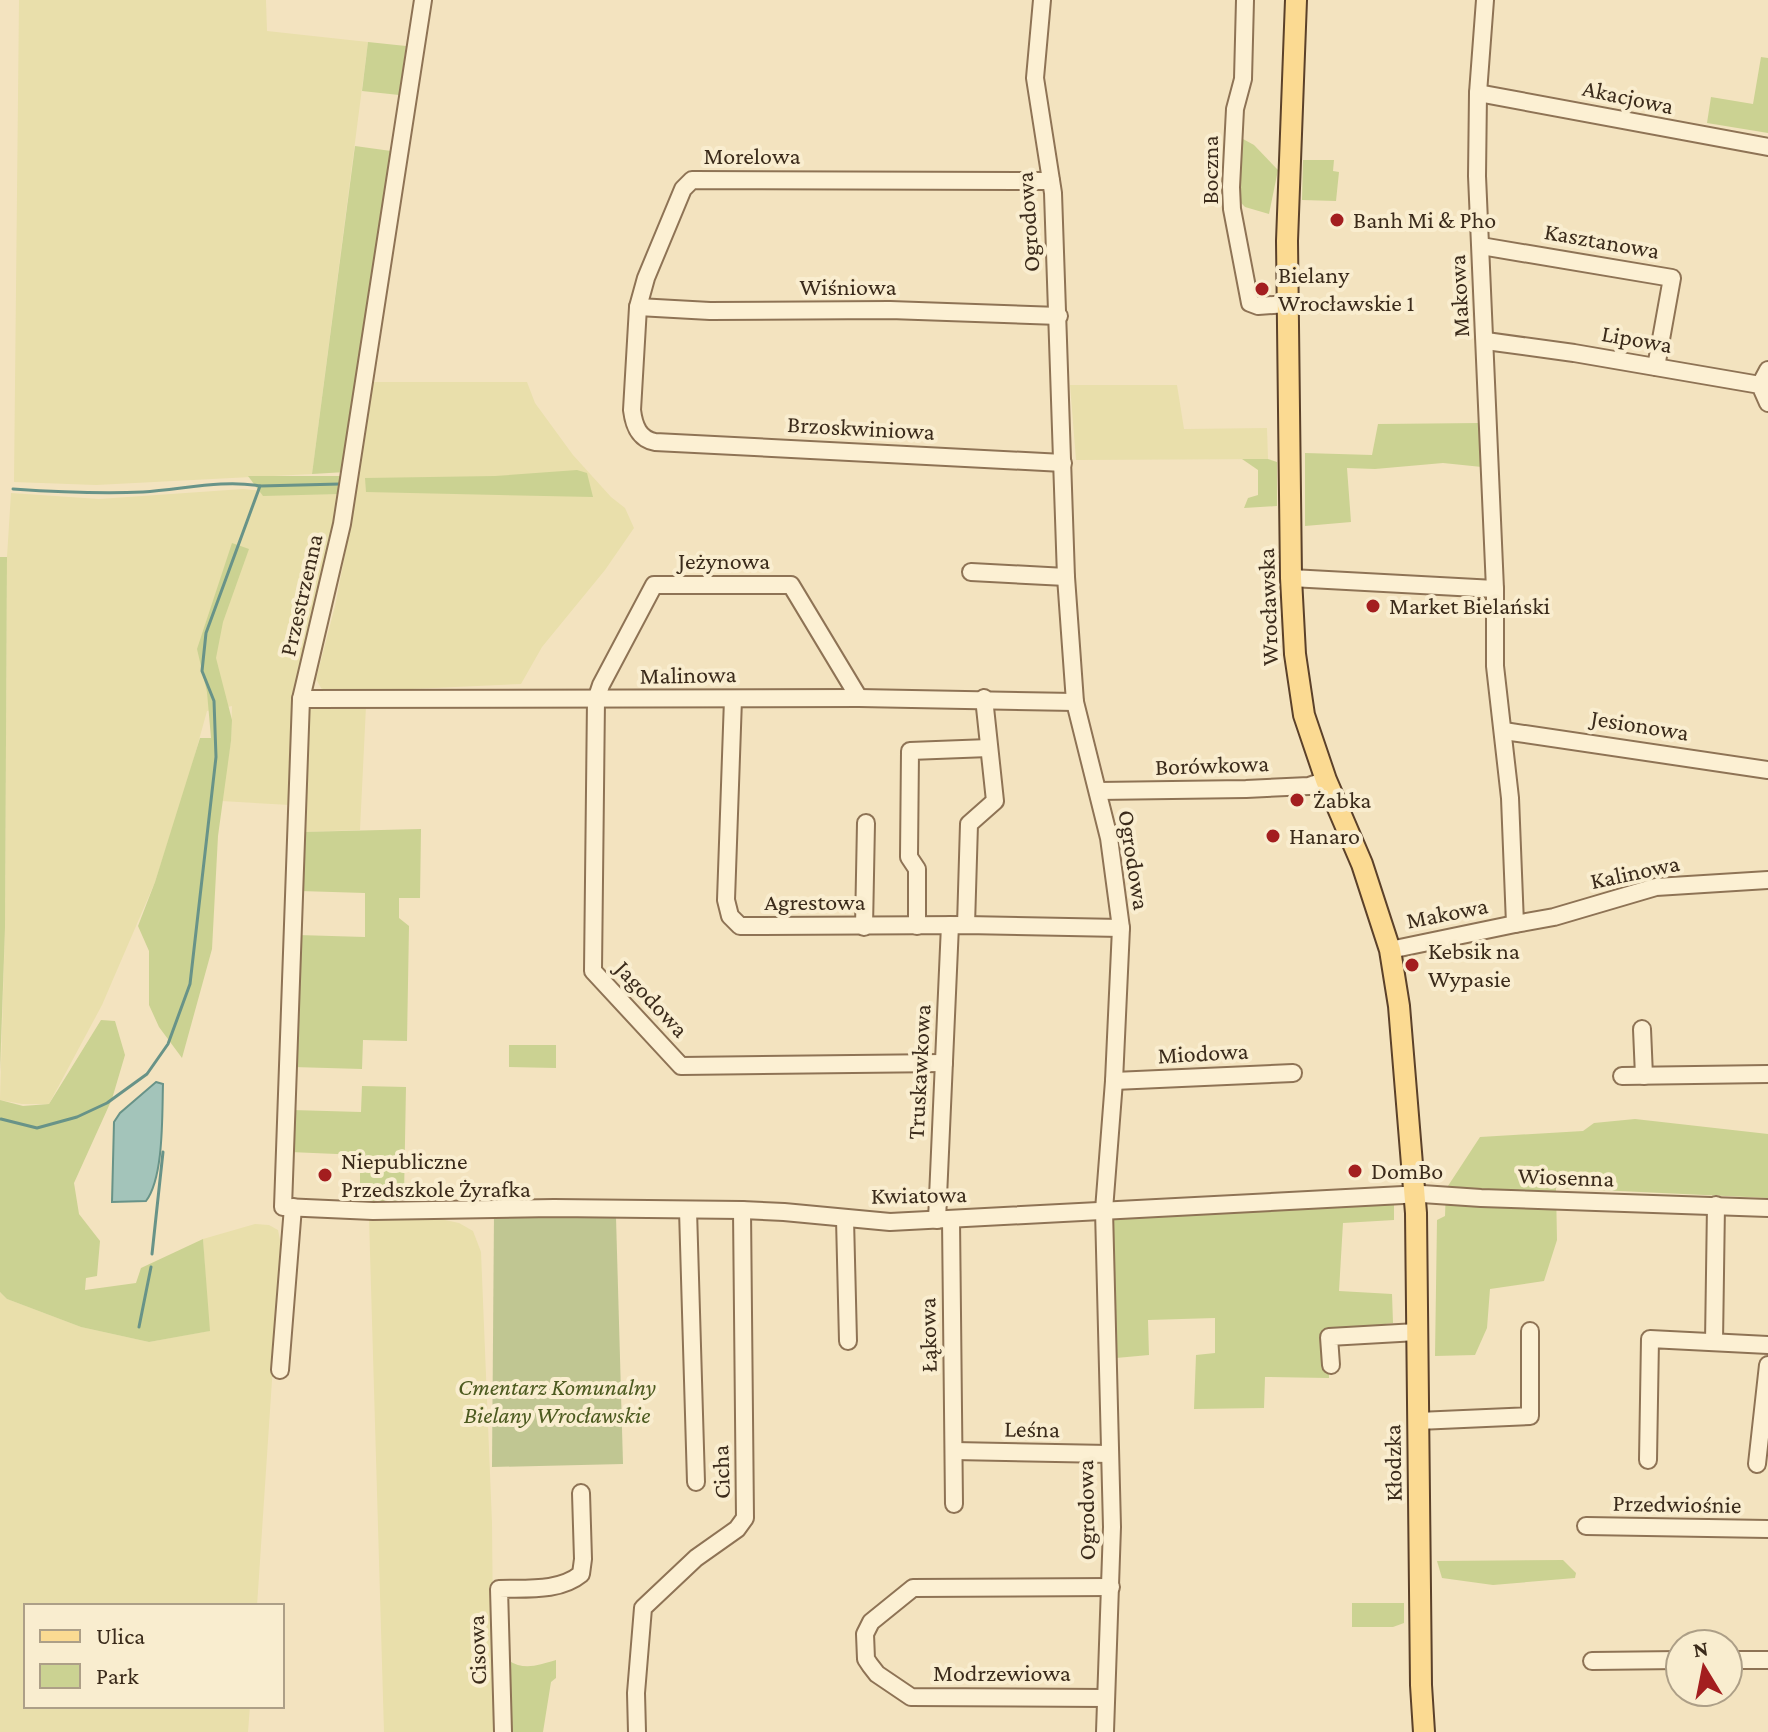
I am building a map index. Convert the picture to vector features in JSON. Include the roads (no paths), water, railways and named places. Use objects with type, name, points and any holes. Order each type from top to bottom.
[{"type":"main road","name":"Wrocławska","points":[[1296,0],[1288,304],[1291,578],[1297,680],[1304,715],[1326,780],[1362,864],[1390,950],[1399,1006],[1415,1194]]},
{"type":"main road","name":"Kłodzka","points":[[1415,1194],[1424,1732]]},
{"type":"street","name":"Przestrzenna","points":[[280,1370],[288,1207],[301,699],[342,524],[423,0]]},
{"type":"street","name":"Ogrodowa","points":[[1042,0],[1035,78],[1051,181],[1059,316],[1066,577],[1075,702],[1098,791],[1116,880],[1121,928],[1104,1210],[1111,1587],[1105,1732]]},
{"type":"street","name":"Boczna","points":[[1245,0],[1243,79],[1235,109],[1232,209],[1250,303],[1258,306],[1288,304]]},
{"type":"street","name":"Makowa","points":[[1390,950],[1515,924],[1510,798],[1496,680],[1486,341],[1477,176],[1478,93],[1485,0]]},
{"type":"street","name":"Akacjowa","points":[[1478,93],[1768,147]]},
{"type":"street","name":"Morelowa","points":[[655,442],[641,436],[633,421],[638,307],[646,278],[683,189],[692,180],[1051,181]]},
{"type":"street","name":"Kasztanowa","points":[[1481,246],[1672,278],[1656,367]]},
{"type":"street","name":"Wiśniowa","points":[[638,307],[710,311],[890,310],[1059,316]]},
{"type":"street","name":"Lipowa","points":[[1486,341],[1760,385]]},
{"type":"street","points":[[1768,370],[1760,385],[1768,403]]},
{"type":"street","name":"Brzoskwiniowa","points":[[655,442],[1063,463]]},
{"type":"street","points":[[971,572],[1066,577]]},
{"type":"street","points":[[1291,578],[1495,589]]},
{"type":"street","name":"Jeżynowa","points":[[596,700],[654,585],[791,585],[859,698]]},
{"type":"street","name":"Malinowa","points":[[301,699],[984,698],[1075,702]]},
{"type":"street","points":[[917,926],[917,869],[909,857],[910,751],[989,748],[984,698]]},
{"type":"street","name":"Agrestowa","points":[[733,699],[726,900],[730,916],[740,926],[1121,928]]},
{"type":"street","name":"Jagodowa","points":[[596,700],[593,971],[681,1066],[944,1063]]},
{"type":"street","name":"Jesionowa","points":[[1504,731],[1768,770]]},
{"type":"street","name":"Truskawkowa","points":[[944,1220],[944,1063],[969,824],[995,801],[989,748]]},
{"type":"street","name":"Borówkowa","points":[[1098,791],[1309,786],[1326,780]]},
{"type":"street","points":[[864,927],[866,823]]},
{"type":"street","name":"Kalinowa","points":[[1515,924],[1554,917],[1656,887],[1768,880]]},
{"type":"street","points":[[1642,1029],[1644,1076]]},
{"type":"street","name":"Miodowa","points":[[1114,1081],[1293,1073]]},
{"type":"street","points":[[1622,1076],[1768,1074]]},
{"type":"street","name":"Kwiatowa","points":[[288,1207],[424,1211],[546,1208],[742,1210],[890,1222],[1415,1194]]},
{"type":"street","name":"Wiosenna","points":[[1415,1194],[1768,1208]]},
{"type":"street","points":[[1714,1342],[1716,1205]]},
{"type":"street","points":[[688,1210],[696,1482]]},
{"type":"street","name":"Cicha","points":[[637,1732],[636,1693],[643,1608],[696,1558],[737,1529],[745,1518],[742,1210]]},
{"type":"street","points":[[845,1219],[848,1341]]},
{"type":"street","name":"Łąkowa","points":[[944,1220],[954,1504]]},
{"type":"street","points":[[1418,1421],[1530,1416],[1530,1331]]},
{"type":"street","points":[[1331,1365],[1329,1337],[1417,1332]]},
{"type":"street","points":[[1648,1460],[1650,1339],[1768,1345]]},
{"type":"street","points":[[1757,1464],[1768,1365]]},
{"type":"street","name":"Leśna","points":[[954,1451],[1109,1454]]},
{"type":"street","name":"Cisowa","points":[[503,1732],[499,1589],[548,1587],[573,1580],[581,1574],[581,1493]]},
{"type":"street","name":"Przedwiośnie","points":[[1586,1526],[1768,1529]]},
{"type":"street","name":"Modrzewiowa","points":[[1106,1698],[911,1697],[877,1674],[870,1665],[866,1659],[865,1634],[871,1622],[913,1588],[1111,1587]]},
{"type":"street","points":[[1592,1661],[1664,1660]]},
{"type":"street","points":[[1744,1660],[1768,1660]]},
{"type":"water","points":[[156,1082],[163,1084],[162,1128],[159,1162],[152,1190],[146,1201],[112,1202],[114,1122]]},
{"type":"waterway","points":[[13,489],[111,493],[216,484],[260,486]]},
{"type":"waterway","points":[[1,1119],[37,1128],[77,1117],[107,1103],[147,1074],[168,1044],[190,984],[216,757],[214,701],[202,671],[206,633],[260,486],[340,484]]},
{"type":"waterway","points":[[152,1254],[163,1152]]},
{"type":"waterway","points":[[139,1327],[151,1267]]},
{"type":"place","name":"Banh Mi & Pho","points":[[1337,220]]},
{"type":"place","name":"Bielany Wrocławskie 1","points":[[1262,289]]},
{"type":"place","name":"Market Bielański","points":[[1373,606]]},
{"type":"place","name":"Żabka","points":[[1297,800]]},
{"type":"place","name":"Hanaro","points":[[1273,836]]},
{"type":"place","name":"Kebsik na Wypasie","points":[[1412,965]]},
{"type":"place","name":"DomBo","points":[[1355,1171]]},
{"type":"place","name":"Niepubliczne Przedszkole Żyrafka","points":[[325,1175]]},
{"type":"park label","name":"Cmentarz Komunalny Bielany Wrocławskie","points":[[557,1401]]}]
